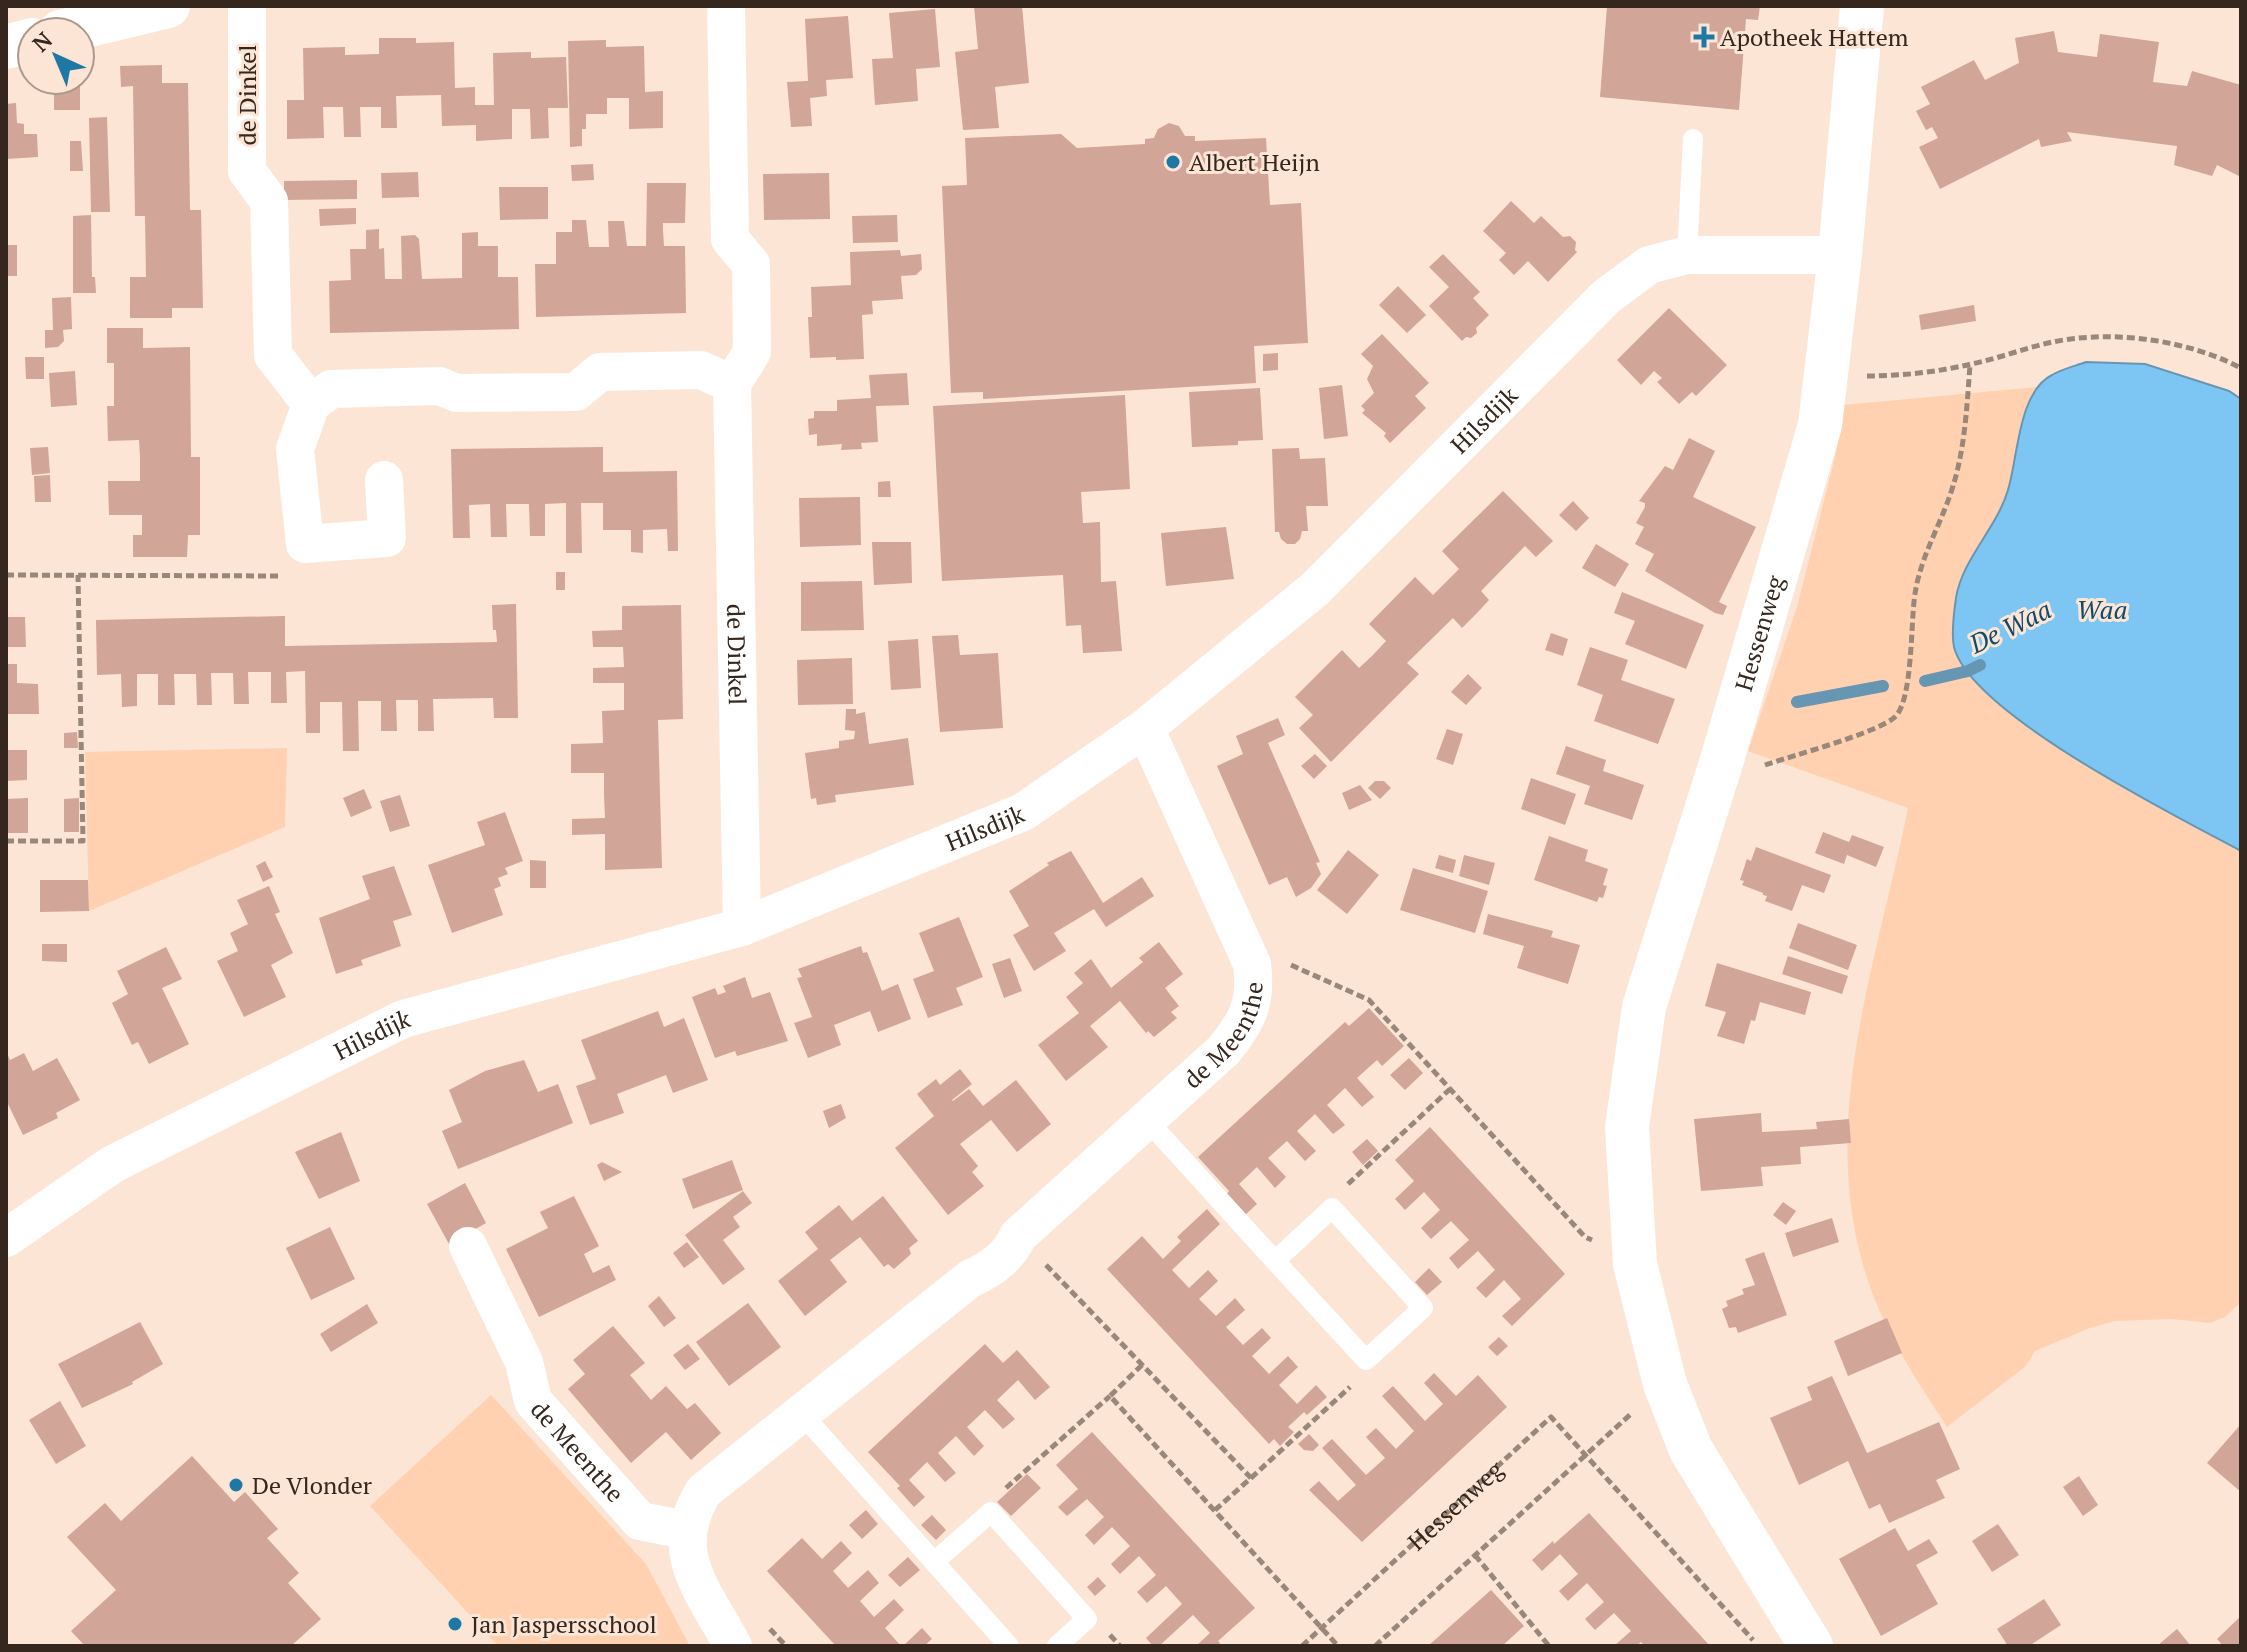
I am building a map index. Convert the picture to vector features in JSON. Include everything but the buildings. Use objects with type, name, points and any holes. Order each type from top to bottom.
[{"type":"main road","points":[[96,23],[168,6]]},
{"type":"main road","name":"Hessenweg","points":[[1811,1646],[1691,1450],[1665,1384],[1634,1254],[1627,1127],[1644,1007],[1722,760],[1820,425],[1840,255],[1862,6]]},
{"type":"street","name":"de Dinkel","points":[[247,6],[247,171],[269,201],[273,355],[311,404]]},
{"type":"street","points":[[384,480],[387,538],[305,544],[295,449],[311,404],[331,389],[439,386],[457,393],[576,392],[600,372],[701,370],[732,384],[752,352],[751,264],[730,239],[726,6]]},
{"type":"street","name":"Hilsdijk","points":[[6,1238],[113,1164],[403,1019],[742,927],[1023,812],[1145,728],[1315,589],[1607,296],[1649,265],[1687,255],[1840,255]]},
{"type":"street","name":"de Dinkel","points":[[732,384],[742,927]]},
{"type":"street","name":"de Meenthe","points":[[468,1246],[524,1362],[533,1401],[640,1521],[686,1530],[704,1491],[971,1278],[985,1273],[1012,1249],[1018,1236],[1224,1050],[1240,1030],[1251,1009],[1252,964],[1145,728]]},
{"type":"street","points":[[686,1530],[686,1550],[693,1570],[733,1646]]},
{"type":"lane","points":[[1687,255],[1693,139]]},
{"type":"lane","points":[[1147,1120],[1275,1261],[1366,1360],[1423,1308],[1332,1208],[1275,1261]]},
{"type":"lane","points":[[801,1413],[1009,1646]]},
{"type":"lane","points":[[934,1562],[991,1512],[1087,1619],[1057,1646]]},
{"type":"path","points":[[1826,376],[1887,376],[1970,365],[2051,342],[2116,337],[2190,348],[2241,368]]},
{"type":"path","points":[[1722,760],[1755,768],[1880,727],[1898,714],[1905,695],[1914,598],[1928,543],[1953,486],[1970,365]]},
{"type":"path","points":[[6,575],[293,576],[292,558],[305,542]]},
{"type":"path","points":[[6,841],[83,841],[78,575]]},
{"type":"path","points":[[1252,964],[1278,960],[1369,1000],[1585,1237],[1634,1254]]},
{"type":"path","points":[[1332,1208],[1333,1197],[1450,1089]]},
{"type":"path","points":[[1018,1236],[1251,1478]]},
{"type":"path","points":[[1214,1511],[1364,1374],[1366,1360]]},
{"type":"path","points":[[991,1512],[994,1499],[1142,1365]]},
{"type":"path","name":"Hessenweg","points":[[1375,1646],[1665,1384]]},
{"type":"path","points":[[1110,1396],[1338,1646]]},
{"type":"path","name":"Hessenweg","points":[[1302,1646],[1551,1417],[1759,1646]]},
{"type":"path","points":[[1475,1555],[1549,1646]]},
{"type":"shaded area","points":[[2038,387],[2024,413],[2015,470],[2004,504],[1971,559],[1956,594],[1954,647],[1974,681],[2072,755],[2241,851],[2241,1302],[2225,1317],[2210,1323],[2171,1319],[2115,1321],[2035,1351],[2026,1366],[1947,1427],[1903,1357],[1880,1312],[1859,1249],[1849,1186],[1848,1123],[1854,1060],[1865,996],[1908,808],[1748,751],[1797,607],[1835,457],[1844,405]]},
{"type":"shaded area","points":[[287,748],[285,827],[89,911],[85,752]]},
{"type":"shaded area","points":[[491,1395],[646,1564],[690,1646],[498,1646],[370,1506]]},
{"type":"water","name":"Waa","points":[[2086,362],[2145,364],[2229,391],[2241,399],[2241,851],[2127,789],[2036,732],[1997,702],[1969,674],[1954,647],[1953,622],[1960,584],[2003,504],[2021,427],[2032,396],[2052,375]]},
{"type":"waterway","name":"De Waa","points":[[1925,681],[1968,671],[1980,665]]},
{"type":"waterway","name":"De Waa","points":[[1797,702],[1883,686]]},
{"type":"place","name":"Apotheek Hattem","points":[[1704,37]]},
{"type":"place","name":"Albert Heijn","points":[[1173,162]]},
{"type":"place","name":"De Vlonder","points":[[236,1485]]},
{"type":"place","name":"Jan Jaspersschool","points":[[455,1624]]}]
